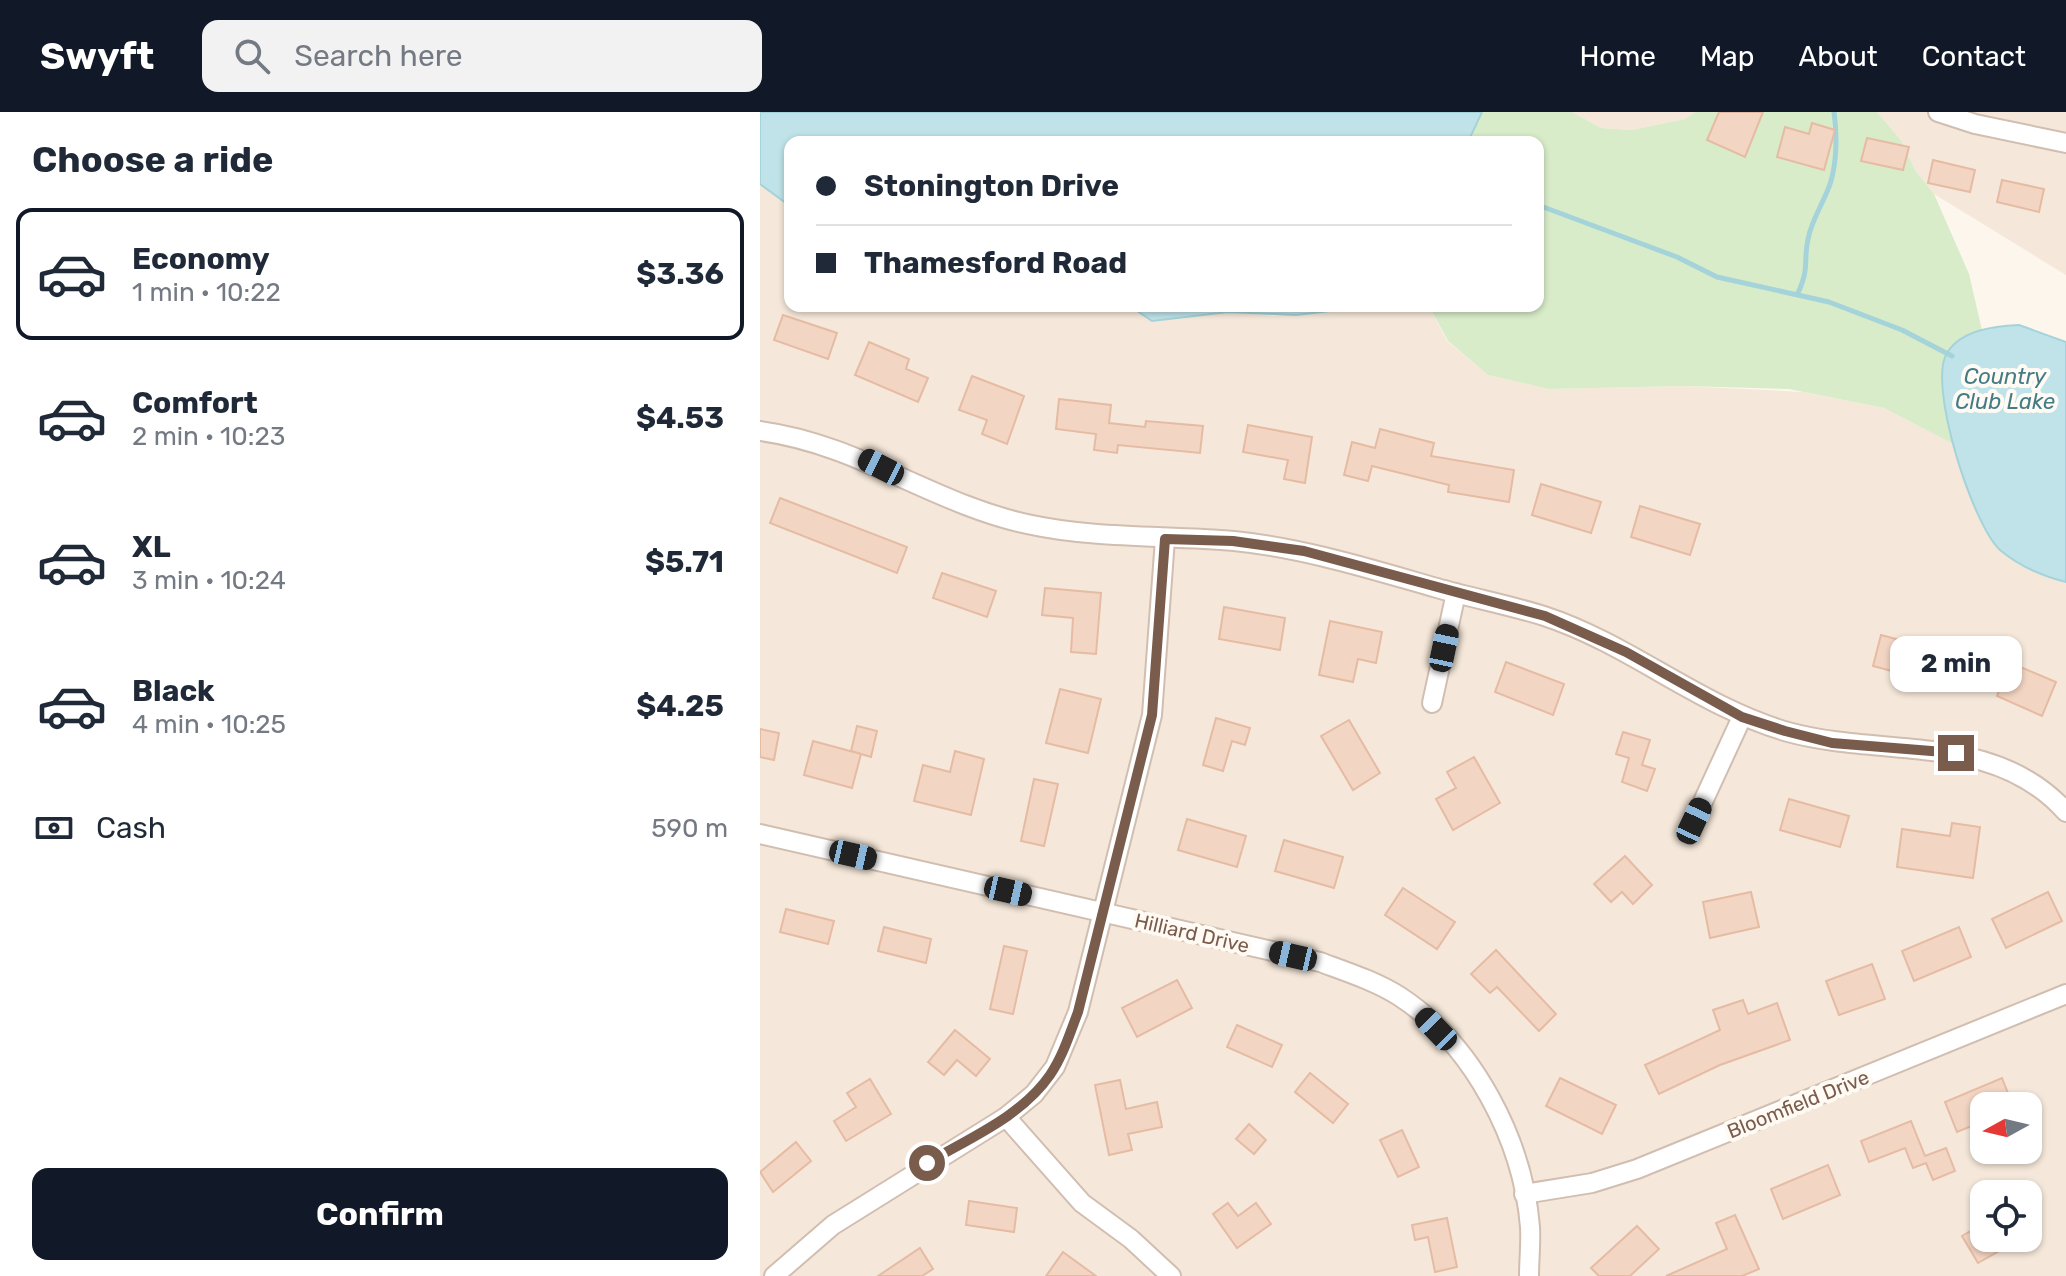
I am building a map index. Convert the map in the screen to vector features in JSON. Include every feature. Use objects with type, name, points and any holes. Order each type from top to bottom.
[{"type":"street","points":[[1938,112],[1976,118],[2066,143]]},
{"type":"street","points":[[760,431],[794,435],[863,457],[981,510],[1026,524],[1165,539],[1233,541],[1304,551],[1545,616],[1585,633],[1742,717],[1832,743],[1979,757],[2034,782],[2066,812]]},
{"type":"street","points":[[774,1276],[833,1225],[1006,1117],[1049,1077],[1078,1012],[1152,715],[1165,539]]},
{"type":"street","points":[[1432,703],[1456,593]]},
{"type":"street","points":[[1694,821],[1742,717]]},
{"type":"street","name":"Hilliard Drive","points":[[760,834],[1320,962],[1399,996],[1454,1048],[1483,1087],[1513,1146],[1530,1227],[1529,1276]]},
{"type":"street","name":"Bloomfield Drive","points":[[1524,1194],[1592,1183],[1637,1169],[2066,994]]},
{"type":"street","points":[[1006,1117],[1082,1203],[1131,1239],[1171,1276]]},
{"type":"shaded area","points":[[1572,112],[1695,112],[1685,119],[1632,130],[1601,128]]},
{"type":"shaded area","points":[[1877,112],[2066,112],[2066,275],[1934,194],[1915,170],[1901,140]]},
{"type":"shaded area","points":[[760,184],[784,202],[784,312],[1139,312],[1152,321],[1228,312],[1275,316],[1304,312],[1432,312],[1447,341],[1488,375],[1549,389],[1684,386],[1803,392],[1884,408],[1953,444],[1982,525],[1998,548],[2021,565],[2066,582],[2066,1276],[760,1276]]},
{"type":"green space","points":[[1482,112],[1572,112],[1601,128],[1632,130],[1685,119],[1695,112],[1877,112],[1901,140],[1915,170],[1934,194],[1969,274],[1982,330],[1955,343],[1942,378],[1953,444],[1884,408],[1789,389],[1684,386],[1549,389],[1488,375],[1448,341],[1432,312],[1544,312],[1544,136],[1471,136]]},
{"type":"water","points":[[760,112],[1482,112],[1471,136],[784,136],[784,202],[760,184]]},
{"type":"water","points":[[1139,312],[1228,312],[1152,321]]},
{"type":"water","points":[[1228,312],[1321,312],[1296,315]]},
{"type":"water","name":"Country Club Lake","points":[[2019,325],[2066,342],[2066,582],[2015,561],[2000,550],[1989,536],[1966,485],[1948,423],[1942,369],[1947,353],[1969,334]]},
{"type":"building","points":[[1719,112],[1763,112],[1745,157],[1707,140]]},
{"type":"building","points":[[1812,123],[1835,130],[1824,170],[1777,157],[1785,127],[1809,134]]},
{"type":"building","points":[[1867,138],[1909,147],[1903,170],[1861,161]]},
{"type":"building","points":[[1933,160],[1975,170],[1970,192],[1928,183]]},
{"type":"building","points":[[2002,180],[2044,189],[2039,212],[1997,202]]},
{"type":"building","points":[[783,315],[837,333],[828,359],[774,340]]},
{"type":"building","points":[[869,342],[909,359],[906,369],[928,378],[918,402],[855,375]]},
{"type":"building","points":[[972,376],[1024,396],[1007,444],[982,434],[987,420],[959,410]]},
{"type":"building","points":[[1059,399],[1111,405],[1109,423],[1145,427],[1146,421],[1203,426],[1200,453],[1118,445],[1117,453],[1094,450],[1096,434],[1056,429]]},
{"type":"building","points":[[1248,425],[1312,437],[1305,483],[1284,479],[1288,460],[1243,452]]},
{"type":"building","points":[[1380,429],[1434,443],[1431,456],[1514,470],[1509,502],[1448,492],[1449,485],[1372,466],[1368,481],[1344,475],[1352,442],[1375,448]]},
{"type":"building","points":[[1541,484],[1601,502],[1591,533],[1532,515]]},
{"type":"building","points":[[780,498],[907,547],[897,573],[770,523]]},
{"type":"building","points":[[1640,506],[1700,524],[1690,555],[1631,537]]},
{"type":"building","points":[[942,573],[996,591],[987,617],[933,598]]},
{"type":"building","points":[[1045,588],[1101,593],[1096,654],[1071,652],[1073,618],[1042,615]]},
{"type":"building","points":[[1224,607],[1285,618],[1280,650],[1219,639]]},
{"type":"building","points":[[1330,621],[1382,632],[1376,663],[1358,659],[1353,682],[1319,675]]},
{"type":"building","points":[[1881,635],[1941,651],[1933,682],[1873,666]]},
{"type":"building","points":[[1506,662],[1564,684],[1553,715],[1495,692]]},
{"type":"building","points":[[2011,663],[2056,682],[2042,716],[1997,696]]},
{"type":"building","points":[[1060,689],[1101,699],[1088,753],[1046,743]]},
{"type":"building","points":[[1216,718],[1250,728],[1245,745],[1232,741],[1223,771],[1203,765]]},
{"type":"building","points":[[1349,720],[1380,773],[1353,790],[1321,736]]},
{"type":"building","points":[[857,726],[877,731],[871,757],[851,751]]},
{"type":"building","points":[[760,729],[779,733],[774,760],[760,757]]},
{"type":"building","points":[[1623,732],[1650,740],[1642,765],[1655,769],[1647,791],[1622,782],[1629,758],[1616,754]]},
{"type":"building","points":[[813,741],[861,754],[852,788],[804,775]]},
{"type":"building","points":[[955,751],[984,759],[971,815],[914,801],[923,765],[950,772]]},
{"type":"building","points":[[1474,757],[1500,803],[1453,830],[1436,799],[1456,788],[1447,772]]},
{"type":"building","points":[[1034,779],[1058,784],[1044,846],[1021,841]]},
{"type":"building","points":[[1789,799],[1849,816],[1840,847],[1780,830]]},
{"type":"building","points":[[1187,819],[1246,836],[1237,867],[1178,850]]},
{"type":"building","points":[[1952,823],[1980,827],[1973,878],[1897,867],[1902,829],[1950,836]]},
{"type":"building","points":[[1284,840],[1343,857],[1334,888],[1275,871]]},
{"type":"building","points":[[1625,856],[1652,885],[1633,904],[1622,892],[1611,902],[1594,884]]},
{"type":"building","points":[[1403,888],[1455,922],[1437,949],[1385,915]]},
{"type":"building","points":[[1751,892],[1759,927],[1710,938],[1703,902]]},
{"type":"building","points":[[2048,892],[2062,921],[2006,948],[1992,919]]},
{"type":"building","points":[[786,909],[834,921],[828,944],[780,932]]},
{"type":"building","points":[[884,927],[931,939],[926,963],[878,951]]},
{"type":"building","points":[[1959,927],[1971,957],[1914,981],[1902,951]]},
{"type":"building","points":[[1004,946],[1027,951],[1013,1014],[990,1009]]},
{"type":"building","points":[[1496,950],[1556,1014],[1539,1031],[1497,987],[1490,993],[1471,974]]},
{"type":"building","points":[[1872,964],[1885,999],[1839,1015],[1826,981]]},
{"type":"building","points":[[1177,980],[1192,1008],[1137,1037],[1122,1008]]},
{"type":"building","points":[[1743,1000],[1748,1014],[1777,1003],[1790,1040],[1720,1065],[1659,1094],[1645,1065],[1720,1030],[1713,1010]]},
{"type":"building","points":[[1237,1025],[1282,1045],[1272,1067],[1227,1047]]},
{"type":"building","points":[[955,1030],[990,1059],[976,1076],[957,1060],[944,1075],[928,1062]]},
{"type":"building","points":[[1310,1073],[1348,1104],[1333,1123],[1295,1092]]},
{"type":"building","points":[[1560,1078],[1616,1105],[1602,1134],[1546,1106]]},
{"type":"building","points":[[2002,1078],[2008,1092],[1970,1092],[1970,1127],[1957,1132],[1945,1102]]},
{"type":"building","points":[[870,1079],[891,1114],[846,1141],[834,1121],[856,1107],[847,1093]]},
{"type":"building","points":[[1120,1080],[1126,1109],[1157,1102],[1162,1127],[1128,1134],[1132,1150],[1109,1155],[1095,1085]]},
{"type":"building","points":[[1911,1121],[1925,1156],[1946,1148],[1955,1171],[1933,1180],[1926,1163],[1913,1168],[1905,1148],[1869,1162],[1861,1141]]},
{"type":"building","points":[[1249,1124],[1266,1140],[1254,1154],[1236,1139]]},
{"type":"building","points":[[1402,1130],[1419,1167],[1398,1177],[1380,1140]]},
{"type":"building","points":[[796,1142],[811,1161],[773,1192],[760,1172]]},
{"type":"building","points":[[1828,1165],[1840,1195],[1783,1219],[1771,1189]]},
{"type":"building","points":[[969,1201],[1017,1208],[1014,1232],[966,1225]]},
{"type":"building","points":[[1228,1203],[1238,1216],[1256,1203],[1271,1224],[1237,1248],[1213,1214]]},
{"type":"building","points":[[1735,1215],[1759,1269],[1742,1276],[1666,1276],[1727,1249],[1716,1223]]},
{"type":"building","points":[[1447,1218],[1457,1267],[1435,1272],[1428,1237],[1415,1240],[1412,1225]]},
{"type":"building","points":[[1637,1226],[1659,1249],[1630,1276],[1599,1276],[1591,1268]]},
{"type":"building","points":[[1970,1231],[1970,1250],[1962,1236]]},
{"type":"building","points":[[920,1248],[933,1269],[922,1276],[878,1276]]},
{"type":"building","points":[[1063,1252],[1096,1276],[1046,1276]]},
{"type":"building","points":[[1971,1252],[1997,1252],[1978,1263]]},
{"type":"waterway","points":[[1798,293],[1804,277],[1810,231],[1833,173],[1836,146],[1834,112]]},
{"type":"waterway","points":[[1544,207],[1677,257],[1717,277],[1829,302],[1902,330],[1952,356]]},
{"type":"route","points":[[927,1163],[986,1130],[1034,1094],[1055,1067],[1078,1012],[1152,715],[1160,650],[1165,539],[1233,541],[1304,551],[1545,616],[1626,652],[1742,717],[1832,743],[1956,753]]}]
